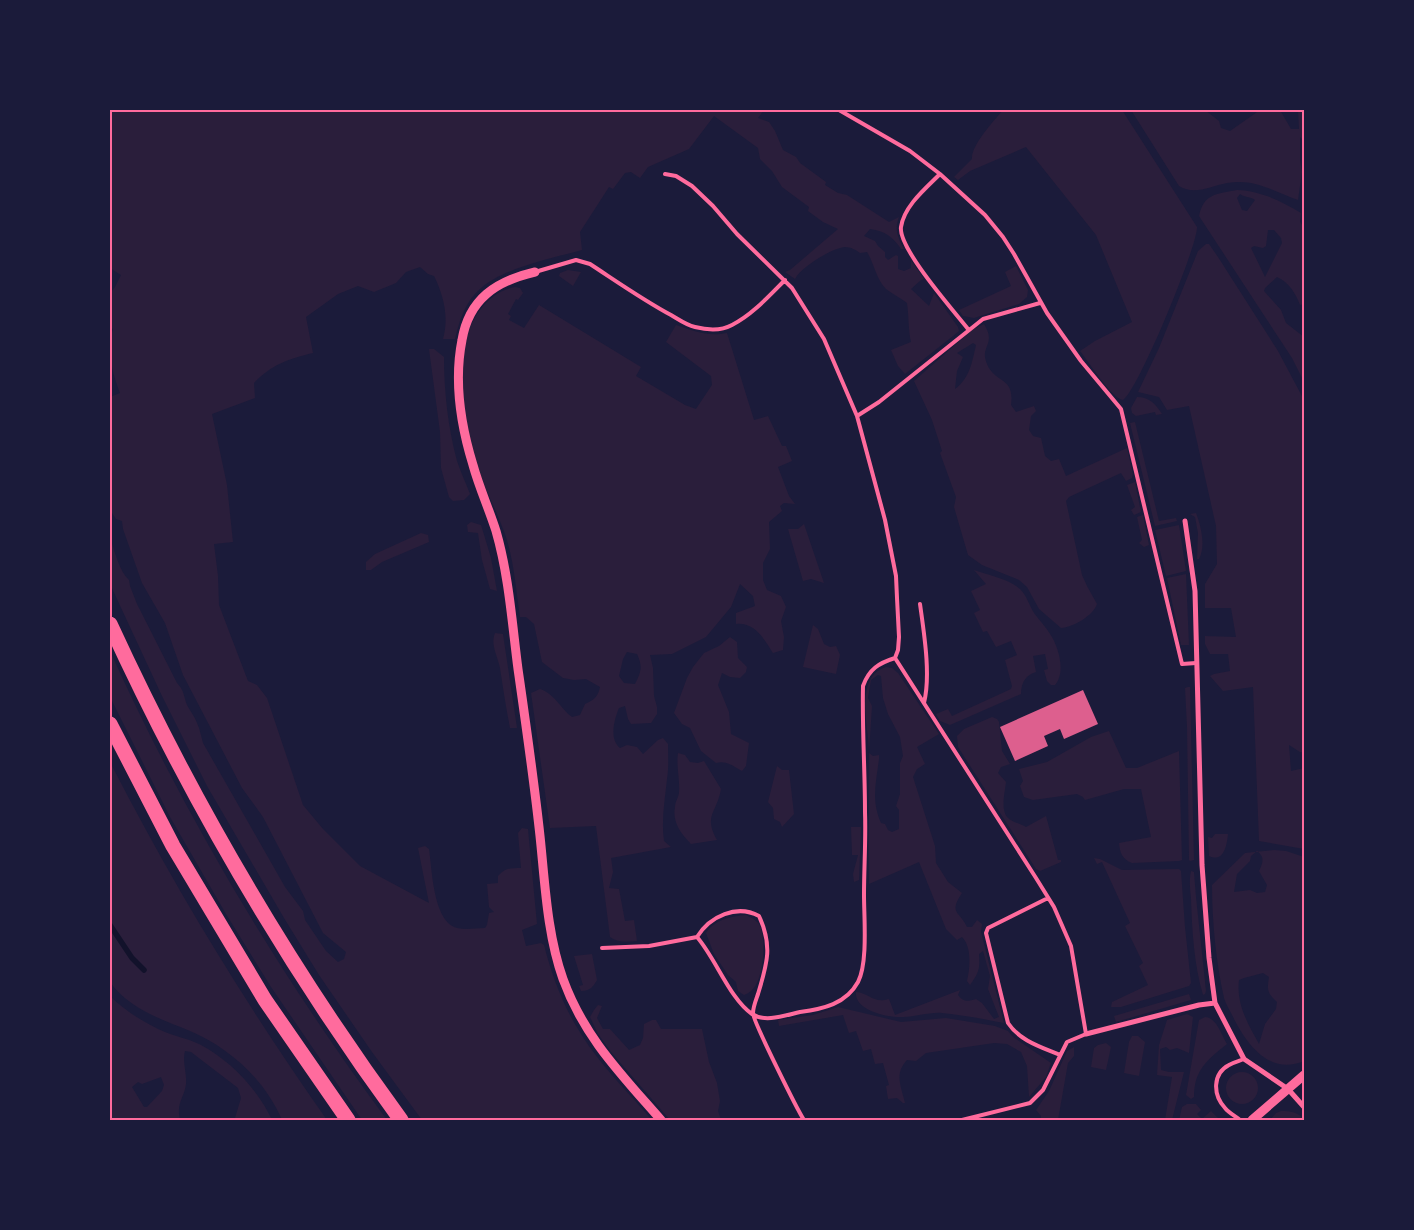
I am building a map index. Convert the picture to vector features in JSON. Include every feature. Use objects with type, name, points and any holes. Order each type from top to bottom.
[{"type":"highway","points":[[110,624],[145,700],[200,806],[263,916],[310,990],[401,1120]]},
{"type":"highway","points":[[110,724],[173,846],[265,1000],[348,1120]]},
{"type":"street","points":[[535,272],[522,275],[496,286],[481,299],[470,314],[462,340],[459,360],[463,425],[473,467],[496,534],[507,581],[552,931],[563,977],[578,1014],[589,1033],[660,1120]]},
{"type":"street","points":[[1185,521],[1194,586],[1204,902],[1215,1003],[1244,1059],[1288,1089],[1304,1107]]},
{"type":"street","points":[[1086,1034],[1199,1005],[1215,1003]]},
{"type":"street","points":[[1252,1120],[1304,1076]]},
{"type":"lane","points":[[839,110],[910,151],[940,174],[995,226],[1014,254],[1040,303],[1081,361],[1122,409],[1182,664],[1196,662]]},
{"type":"lane","points":[[665,174],[676,176],[692,186],[713,206],[737,234],[785,280],[800,299],[824,338],[857,416],[885,520],[896,576],[899,637],[895,658],[877,665],[871,670],[863,686],[865,814],[863,967],[860,976],[846,998],[830,1006],[760,1018],[752,1014],[736,997],[712,956],[698,937]]},
{"type":"lane","points":[[940,174],[909,209],[903,220],[901,234],[903,241],[916,262],[968,329]]},
{"type":"lane","points":[[535,272],[576,260],[583,261],[680,320],[692,326],[711,330],[722,329],[743,318],[785,280]]},
{"type":"lane","points":[[857,416],[879,402],[968,329],[983,319],[1040,303]]},
{"type":"lane","points":[[920,604],[927,687],[924,703]]},
{"type":"lane","points":[[895,658],[955,748],[1048,898],[1064,928],[1071,946],[1086,1034],[1067,1042],[1043,1090],[1030,1103],[962,1120]]},
{"type":"lane","points":[[1048,898],[988,928],[986,933],[1008,1023],[1019,1036],[1034,1045],[1060,1055]]},
{"type":"lane","points":[[602,948],[657,945],[698,937],[702,930],[719,916],[734,911],[746,911],[759,916],[767,935],[768,953],[766,968],[752,1014],[758,1030],[804,1120]]},
{"type":"lane","points":[[1240,1120],[1220,1103],[1216,1092],[1216,1082],[1228,1065],[1244,1059]]},
{"type":"shaded area","points":[[110,110],[764,110],[758,118],[769,122],[783,150],[796,157],[800,163],[826,182],[825,185],[838,193],[847,195],[889,222],[899,217],[897,234],[904,249],[901,249],[892,238],[880,231],[870,229],[864,236],[875,241],[885,252],[885,257],[888,260],[896,255],[898,256],[898,269],[904,271],[911,268],[911,260],[924,279],[911,289],[929,306],[934,293],[959,331],[905,374],[898,366],[891,350],[911,342],[907,303],[886,289],[877,276],[867,252],[860,253],[847,247],[839,248],[825,254],[810,264],[795,279],[785,272],[790,270],[838,229],[823,222],[808,211],[809,207],[782,187],[772,171],[760,159],[758,148],[714,116],[689,149],[648,167],[640,178],[631,172],[625,173],[613,189],[609,187],[580,232],[582,250],[515,269],[481,288],[471,298],[464,311],[455,339],[443,339],[446,323],[440,291],[434,276],[428,274],[420,267],[406,272],[396,283],[374,292],[358,286],[338,294],[306,317],[313,353],[289,360],[267,371],[254,383],[255,398],[212,414],[227,485],[233,542],[214,544],[219,605],[248,681],[257,685],[267,698],[303,805],[323,829],[360,866],[429,903],[418,848],[425,846],[429,849],[438,905],[449,924],[460,929],[485,928],[489,913],[494,912],[489,907],[487,884],[498,883],[498,876],[506,870],[521,868],[518,833],[522,828],[528,829],[537,924],[522,930],[526,946],[541,943],[544,945],[559,991],[581,1034],[605,1067],[652,1120],[422,1120],[319,975],[207,786],[162,696],[110,584],[110,538],[120,566],[129,580],[137,604],[177,683],[183,691],[187,705],[200,730],[203,743],[285,887],[303,911],[305,920],[326,951],[338,962],[344,959],[346,952],[323,933],[263,817],[242,788],[183,675],[165,623],[142,583],[123,529],[122,521],[116,519],[110,510],[110,397],[120,393],[112,369],[110,353],[113,329],[110,327],[110,293],[121,275],[110,268]]},
{"type":"shaded area","points":[[1003,110],[1122,110],[1197,227],[1188,260],[1166,317],[1141,372],[1131,391],[1123,400],[1106,387],[1080,351],[1132,322],[1096,235],[1026,147],[970,171],[958,180],[954,177],[972,159],[979,140]]},
{"type":"shaded area","points":[[1131,110],[1205,110],[1219,121],[1221,128],[1230,131],[1260,110],[1280,110],[1291,129],[1299,129],[1298,110],[1304,110],[1304,141],[1300,137],[1302,172],[1298,200],[1263,186],[1246,182],[1227,183],[1197,190],[1185,189],[1179,186]]},
{"type":"shaded area","points":[[1237,190],[1263,195],[1301,213],[1300,222],[1304,228],[1304,304],[1300,305],[1292,289],[1277,277],[1264,291],[1281,310],[1286,323],[1304,337],[1304,382],[1292,358],[1199,216],[1204,203],[1212,196]],"holes":[[[1240,194],[1255,200],[1247,211],[1242,210],[1237,198]],[[1268,230],[1274,230],[1281,238],[1282,243],[1265,277],[1251,248],[1254,246],[1263,248],[1266,246]]]},
{"type":"shaded area","points":[[1206,244],[1209,244],[1218,257],[1278,351],[1304,400],[1304,753],[1289,745],[1291,771],[1304,768],[1304,849],[1259,841],[1253,687],[1223,691],[1210,676],[1230,671],[1228,654],[1210,654],[1205,644],[1205,636],[1236,637],[1231,608],[1205,608],[1205,584],[1217,564],[1216,526],[1189,406],[1167,410],[1159,397],[1138,392],[1159,348],[1198,251]]},
{"type":"shaded area","points":[[1016,266],[1028,290],[1027,297],[1019,304],[974,318],[963,316],[959,310],[1011,286],[1005,272]]},
{"type":"shaded area","points":[[568,270],[581,272],[573,286],[559,276],[560,273]]},
{"type":"shaded area","points":[[515,287],[520,288],[523,293],[518,300],[516,299],[508,314],[511,316],[509,320],[524,328],[539,305],[641,367],[636,376],[685,405],[696,409],[712,385],[711,376],[666,342],[676,325],[707,334],[727,333],[754,420],[768,416],[782,446],[786,446],[792,461],[778,467],[789,496],[795,504],[784,503],[780,506],[782,511],[769,522],[770,549],[763,563],[763,580],[767,590],[781,596],[786,607],[781,621],[784,637],[783,650],[773,653],[758,632],[749,626],[736,624],[736,613],[755,606],[753,596],[740,584],[731,607],[706,637],[672,654],[650,655],[653,668],[654,696],[657,707],[657,714],[651,723],[631,724],[625,706],[619,708],[617,713],[614,724],[614,740],[620,748],[627,745],[637,747],[643,754],[658,740],[663,738],[668,744],[668,770],[663,825],[664,841],[671,847],[611,858],[613,872],[609,888],[619,889],[625,921],[634,920],[637,941],[619,941],[610,937],[596,826],[550,828],[531,693],[540,689],[545,691],[572,717],[580,715],[585,704],[597,696],[600,687],[586,679],[574,680],[563,678],[542,662],[534,624],[526,617],[520,617],[511,554],[478,470],[469,434],[464,402],[462,369],[465,343],[476,315],[482,307],[497,294]],"holes":[[[627,652],[637,654],[641,666],[637,680],[635,684],[624,683],[619,676],[623,659]]]},
{"type":"shaded area","points":[[984,324],[989,337],[985,358],[990,370],[1004,381],[1010,389],[1011,405],[1016,412],[1034,406],[1036,411],[1031,416],[1029,430],[1033,436],[1041,438],[1045,456],[1051,461],[1059,459],[1066,476],[1127,448],[1133,474],[1132,478],[1126,481],[1121,473],[1069,497],[1066,501],[1082,575],[1097,604],[1087,617],[1071,626],[1061,628],[1039,609],[1027,587],[1019,580],[982,565],[968,555],[954,507],[956,497],[940,453],[942,451],[932,420],[914,381],[972,330]],"holes":[[[973,343],[976,345],[967,375],[955,389],[957,371],[963,357],[957,353]]]},
{"type":"shaded area","points":[[429,349],[434,349],[444,357],[451,435],[457,461],[470,494],[464,500],[453,501],[449,497],[441,468],[440,432]]},
{"type":"shaded area","points":[[1137,397],[1145,398],[1152,402],[1162,414],[1156,415],[1155,412],[1136,416],[1132,413],[1131,408]]},
{"type":"shaded area","points":[[1135,422],[1159,521],[1176,518],[1177,521],[1155,526],[1130,423]]},
{"type":"shaded area","points":[[1135,482],[1141,512],[1134,515],[1131,510],[1135,507],[1127,485]]},
{"type":"shaded area","points":[[1196,513],[1202,542],[1199,559],[1197,559],[1198,533],[1195,517],[1190,514]]},
{"type":"shaded area","points":[[1143,515],[1149,545],[1144,547],[1139,543],[1142,540],[1137,517]]},
{"type":"shaded area","points":[[471,522],[481,525],[491,558],[497,591],[490,589],[482,560],[478,533],[468,532],[467,525]]},
{"type":"shaded area","points":[[804,524],[824,583],[811,579],[803,581],[788,529],[798,529]]},
{"type":"shaded area","points":[[1179,525],[1186,571],[1166,576],[1155,530]]},
{"type":"shaded area","points":[[421,533],[428,535],[429,542],[382,562],[371,570],[366,570],[366,562],[375,554]]},
{"type":"shaded area","points":[[974,570],[998,578],[1020,589],[1034,613],[1053,639],[1060,660],[1060,674],[1055,685],[1051,685],[1047,681],[1044,670],[1048,669],[1045,654],[1033,656],[1036,672],[1029,675],[1025,680],[1021,694],[950,725],[940,721],[936,714],[948,709],[952,716],[1011,689],[1012,686],[1005,660],[1017,655],[1011,641],[996,647],[987,631],[983,632],[974,613],[980,610],[971,591],[986,584]]},
{"type":"shaded area","points":[[1186,574],[1189,645],[1181,645],[1167,578]]},
{"type":"shaded area","points":[[813,625],[818,629],[824,644],[830,647],[836,646],[840,655],[836,674],[803,667]]},
{"type":"shaded area","points":[[495,633],[503,634],[517,728],[510,728],[500,668],[493,642]]},
{"type":"shaded area","points":[[730,637],[737,642],[738,658],[747,667],[746,672],[740,678],[730,677],[722,673],[718,685],[729,712],[731,734],[749,743],[746,766],[742,771],[726,763],[716,763],[701,751],[690,728],[682,724],[674,713],[693,667],[704,653],[719,646]]},
{"type":"shaded area","points":[[110,651],[170,774],[236,893],[309,1008],[387,1120],[362,1120],[271,987],[226,914],[170,817],[110,697]]},
{"type":"shaded area","points":[[886,667],[892,668],[898,673],[939,734],[917,747],[925,764],[917,769],[913,777],[935,846],[936,863],[948,882],[962,893],[956,905],[957,912],[967,927],[972,927],[977,920],[982,924],[981,932],[1004,1023],[942,1013],[908,1017],[881,1015],[866,1009],[857,999],[856,992],[879,1000],[889,999],[895,1015],[960,990],[958,995],[962,999],[968,1001],[976,999],[982,1003],[994,1019],[999,1017],[988,989],[990,976],[983,951],[979,954],[978,971],[970,985],[967,981],[969,952],[965,941],[962,937],[957,940],[946,929],[919,862],[869,884],[869,753],[869,745],[865,702],[871,678],[877,671]],"holes":[[[878,675],[881,676],[883,698],[888,714],[900,737],[903,756],[900,763],[900,794],[896,806],[899,810],[899,829],[892,832],[888,830],[885,824],[881,823],[876,807],[875,791],[879,755],[873,756],[869,753],[872,706],[868,698],[871,680]]]},
{"type":"shaded area","points":[[1190,687],[1194,860],[1190,861],[1185,688]]},
{"type":"shaded area","points":[[992,717],[999,722],[1002,751],[1010,764],[1001,767],[998,773],[1006,782],[1004,810],[1006,815],[1008,818],[1026,827],[1046,816],[1058,860],[1061,860],[1061,862],[1040,871],[1036,869],[958,747],[957,736],[964,729]]},
{"type":"shaded area","points":[[1109,731],[1126,768],[1137,768],[1179,751],[1182,860],[1132,863],[1122,855],[1119,843],[1151,837],[1141,789],[1124,789],[1085,800],[1077,794],[1033,800],[1024,797],[1020,786],[1023,781],[1019,769],[1047,762],[1091,737]]},
{"type":"shaded area","points":[[678,753],[685,755],[690,762],[698,763],[704,761],[721,789],[711,819],[713,832],[717,840],[691,844],[676,823],[674,812],[679,792]]},
{"type":"shaded area","points":[[110,762],[134,809],[212,945],[268,1033],[327,1120],[282,1120],[275,1105],[256,1079],[232,1056],[205,1038],[136,1006],[126,999],[110,982]]},
{"type":"shaded area","points":[[777,766],[782,770],[789,770],[794,814],[782,827],[780,822],[774,819],[773,808],[768,802]]},
{"type":"shaded area","points":[[851,827],[861,827],[859,882],[859,880],[854,882],[853,874],[858,855],[852,855]]},
{"type":"shaded area","points":[[1215,834],[1228,834],[1224,852],[1214,858],[1209,856],[1208,837],[1212,838]]},
{"type":"shaded area","points":[[1286,851],[1304,857],[1304,1061],[1292,1064],[1281,1064],[1271,1061],[1253,1048],[1234,1019],[1225,1001],[1221,985],[1214,927],[1212,885],[1245,853],[1256,852],[1237,874],[1234,892],[1250,890],[1257,893],[1265,892],[1267,885],[1259,871],[1262,858],[1258,852]],"holes":[[[1263,973],[1269,977],[1268,991],[1277,1002],[1276,1009],[1265,1024],[1259,1044],[1241,1006],[1239,980]]]},
{"type":"shaded area","points":[[1094,858],[1122,870],[1179,869],[1181,871],[1191,983],[1189,986],[1121,1007],[1111,1007],[1112,1002],[1148,985],[1139,966],[1143,963],[1125,926],[1130,923],[1102,862],[1097,864]]},
{"type":"shaded area","points":[[1191,871],[1194,872],[1206,991],[1203,995],[1194,947],[1190,884]]},
{"type":"shaded area","points":[[746,915],[759,924],[763,939],[763,959],[759,978],[755,986],[744,995],[738,991],[736,982],[728,975],[714,954],[706,933],[718,922],[735,916]]},
{"type":"shaded area","points":[[592,954],[597,980],[591,988],[581,991],[579,986],[583,985],[574,956]]},
{"type":"shaded area","points":[[1189,994],[1191,1000],[1116,1022],[1114,1016]]},
{"type":"shaded area","points":[[110,996],[122,1007],[143,1021],[212,1051],[233,1068],[251,1087],[260,1098],[272,1120],[236,1120],[241,1098],[238,1088],[191,1052],[185,1051],[186,1084],[179,1109],[180,1120],[110,1120]],"holes":[[[161,1077],[164,1085],[162,1091],[147,1107],[144,1107],[132,1087],[138,1082],[142,1084]]]},
{"type":"shaded area","points":[[598,1005],[602,1006],[597,1018],[603,1029],[610,1029],[629,1050],[640,1045],[643,1038],[644,1024],[652,1020],[656,1020],[661,1029],[702,1029],[709,1062],[717,1083],[720,1101],[718,1111],[721,1120],[670,1120],[611,1052],[598,1034],[590,1017]]},
{"type":"shaded area","points":[[838,1007],[901,1022],[946,1018],[995,1026],[1008,1031],[1013,1037],[1051,1063],[1046,1077],[1029,1097],[1027,1066],[1021,1052],[1007,1044],[994,1043],[926,1053],[916,1061],[907,1060],[903,1065],[900,1075],[900,1086],[905,1103],[903,1103],[897,1098],[888,1099],[886,1086],[889,1085],[883,1063],[875,1064],[871,1049],[863,1051],[856,1031],[849,1033],[843,1015],[779,1026],[778,1020],[813,1015]]},
{"type":"shaded area","points":[[1187,1014],[1193,1017],[1189,1053],[1177,1048],[1170,1050],[1166,1047],[1160,1049],[1161,1070],[1184,1072],[1172,1120],[1165,1120],[1172,1077],[1157,1075],[1159,1045],[1167,1020]]},
{"type":"shaded area","points":[[1205,1017],[1216,1023],[1227,1044],[1203,1066],[1196,1080],[1194,1097],[1191,1099],[1186,1095],[1199,1020]]},
{"type":"shaded area","points":[[1132,1036],[1138,1036],[1145,1042],[1139,1076],[1124,1073],[1129,1042]]},
{"type":"shaded area","points":[[1106,1043],[1111,1047],[1106,1070],[1091,1067],[1094,1048]]},
{"type":"shaded area","points":[[1074,1047],[1074,1056],[1068,1063],[1058,1120],[1041,1120],[1041,1116],[1036,1110],[1049,1091],[1067,1051]]},
{"type":"shaded area","points":[[1242,1072],[1248,1073],[1253,1077],[1257,1082],[1257,1094],[1253,1099],[1248,1103],[1242,1104],[1236,1103],[1231,1099],[1227,1094],[1226,1088],[1227,1082],[1231,1077],[1236,1073]]},
{"type":"shaded area","points":[[1187,1104],[1196,1104],[1201,1110],[1197,1114],[1202,1119],[1211,1111],[1220,1120],[1179,1120],[1182,1107]]},
{"type":"shaded area","points":[[1281,1111],[1294,1112],[1304,1120],[1270,1120],[1276,1113]]},
{"type":"building","points":[[1083,690],[1098,724],[1064,739],[1060,729],[1044,736],[1048,746],[1015,761],[1000,727]]},
{"type":"waterway","points":[[110,925],[132,958],[144,970]]}]
